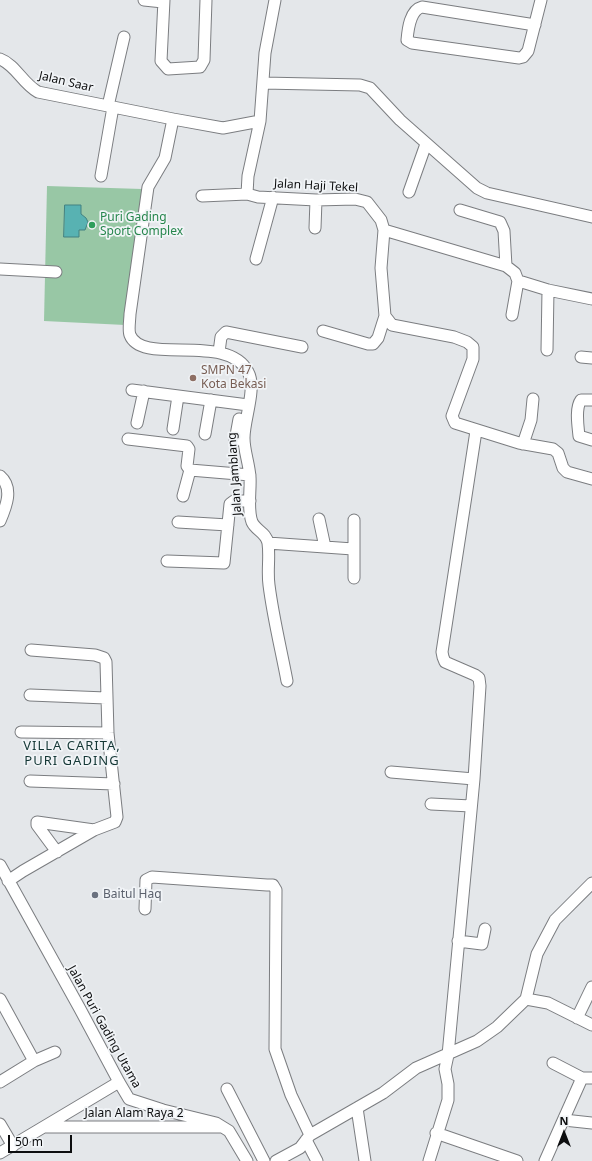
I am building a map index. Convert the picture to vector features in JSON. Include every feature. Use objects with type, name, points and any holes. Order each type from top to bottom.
[{"type":"street","points":[[144,0],[163,1],[161,61],[168,69],[173,70],[200,67],[204,60],[206,0]]},
{"type":"street","points":[[247,194],[248,176],[260,121],[265,53],[275,0]]},
{"type":"street","points":[[534,25],[422,7],[417,9],[413,14],[407,40],[412,44],[519,58],[523,57],[528,51],[541,0]]},
{"type":"street","points":[[101,176],[111,106],[124,37]]},
{"type":"street","name":"Jalan Saar","points":[[0,59],[11,65],[29,87],[38,92],[223,128],[260,121]]},
{"type":"street","points":[[263,83],[360,85],[370,88],[426,144],[477,188],[495,194],[592,217]]},
{"type":"street","name":"Jalan Jamblang","points":[[172,119],[165,158],[148,186],[130,314],[130,335],[135,341],[150,348],[219,352],[236,359],[248,371],[250,377],[245,405],[244,438],[250,475],[252,522],[257,529],[265,534],[268,543]]},
{"type":"street","points":[[409,192],[426,144]]},
{"type":"street","name":"Jalan Haji Tekel","points":[[202,196],[247,194],[316,200],[355,199],[367,202],[382,220],[384,230],[381,268],[385,316]]},
{"type":"street","points":[[256,259],[273,197]]},
{"type":"street","points":[[315,228],[316,200]]},
{"type":"street","points":[[460,210],[500,222],[504,231],[506,266]]},
{"type":"street","points":[[384,230],[506,266],[515,273],[518,280],[512,314]]},
{"type":"street","points":[[0,269],[56,272]]},
{"type":"street","points":[[518,280],[548,290],[592,299]]},
{"type":"street","points":[[547,350],[548,290]]},
{"type":"street","points":[[323,331],[368,344],[373,344],[378,338],[385,316]]},
{"type":"street","points":[[385,316],[392,325],[454,337],[467,342],[473,347],[473,360],[452,420],[460,426],[476,431],[523,444],[553,449],[558,453],[563,468],[567,472],[592,479]]},
{"type":"street","points":[[219,352],[221,337],[226,332],[302,347]]},
{"type":"street","points":[[581,357],[592,358]]},
{"type":"street","points":[[132,390],[245,405],[235,441]]},
{"type":"street","points":[[137,423],[144,391]]},
{"type":"street","points":[[173,429],[178,396]]},
{"type":"street","points":[[523,444],[531,420],[533,399]]},
{"type":"street","points":[[592,400],[583,399],[580,402],[578,424],[579,436],[592,440]]},
{"type":"street","points":[[205,434],[211,400]]},
{"type":"street","points":[[429,1161],[436,1133],[448,1100],[448,1084],[445,1069],[448,1055],[474,779],[480,681],[475,675],[445,662],[442,652],[476,431]]},
{"type":"street","points":[[128,439],[187,446],[189,449],[187,466],[190,470],[183,496]]},
{"type":"street","points":[[190,470],[250,475]]},
{"type":"street","points":[[0,476],[6,484],[8,493],[7,507],[0,521]]},
{"type":"street","points":[[167,560],[224,563],[231,503],[250,500]]},
{"type":"street","points":[[319,519],[325,547]]},
{"type":"street","points":[[354,520],[354,578]]},
{"type":"street","points":[[178,522],[228,525]]},
{"type":"street","points":[[287,681],[269,584],[268,543],[353,549]]},
{"type":"street","points":[[7,879],[94,830],[112,823],[117,819],[108,733],[106,662],[104,658],[96,655],[31,650]]},
{"type":"street","points":[[30,695],[106,698]]},
{"type":"street","points":[[21,732],[108,733]]},
{"type":"street","points":[[391,772],[474,779]]},
{"type":"street","points":[[30,781],[114,784]]},
{"type":"street","points":[[430,804],[471,806]]},
{"type":"street","points":[[57,852],[37,825],[37,822],[94,830]]},
{"type":"street","name":"Jalan Puri Gading Utama","points":[[0,865],[129,1098],[163,1110],[208,1120],[224,1127],[233,1135],[247,1161]]},
{"type":"street","points":[[145,909],[146,880],[152,877],[273,885],[276,890],[275,1049],[317,1161]]},
{"type":"street","points":[[276,1161],[300,1148],[308,1138],[383,1093],[416,1068],[477,1041],[497,1026],[526,999],[536,954],[555,920],[592,883]]},
{"type":"street","points":[[458,941],[482,944],[485,929]]},
{"type":"street","points":[[577,1018],[592,987]]},
{"type":"street","points":[[0,999],[4,1014],[34,1061]]},
{"type":"street","points":[[526,999],[548,1003],[592,1025]]},
{"type":"street","points":[[0,1082],[34,1061],[55,1052]]},
{"type":"street","points":[[545,1161],[564,1120],[587,1078],[553,1063]]},
{"type":"street","points":[[0,1153],[119,1082]]},
{"type":"street","points":[[227,1089],[264,1161]]},
{"type":"street","points":[[357,1108],[365,1161]]},
{"type":"street","points":[[163,1110],[164,1128]]},
{"type":"street","points":[[564,1120],[592,1123]]},
{"type":"street","points":[[0,1124],[12,1146]]},
{"type":"street","name":"Jalan Alam Raya 2","points":[[45,1127],[224,1127]]},
{"type":"street","points":[[436,1133],[517,1161]]},
{"type":"green space","name":"Puri Gading Sport Complex","points":[[47,186],[142,189],[125,325],[44,321]]},
{"type":"water","points":[[65,205],[81,205],[81,214],[88,222],[85,230],[79,230],[79,237],[64,237]]},
{"type":"place","name":"Puri Gading Sport Complex","points":[[92,225]]},
{"type":"place","name":"SMPN 47 Kota Bekasi","points":[[193,378]]},
{"type":"place","name":"Baitul Haq","points":[[95,895]]},
{"type":"district","name":"VILLA CARITA, PURI GADING","points":[[72,754]]}]
